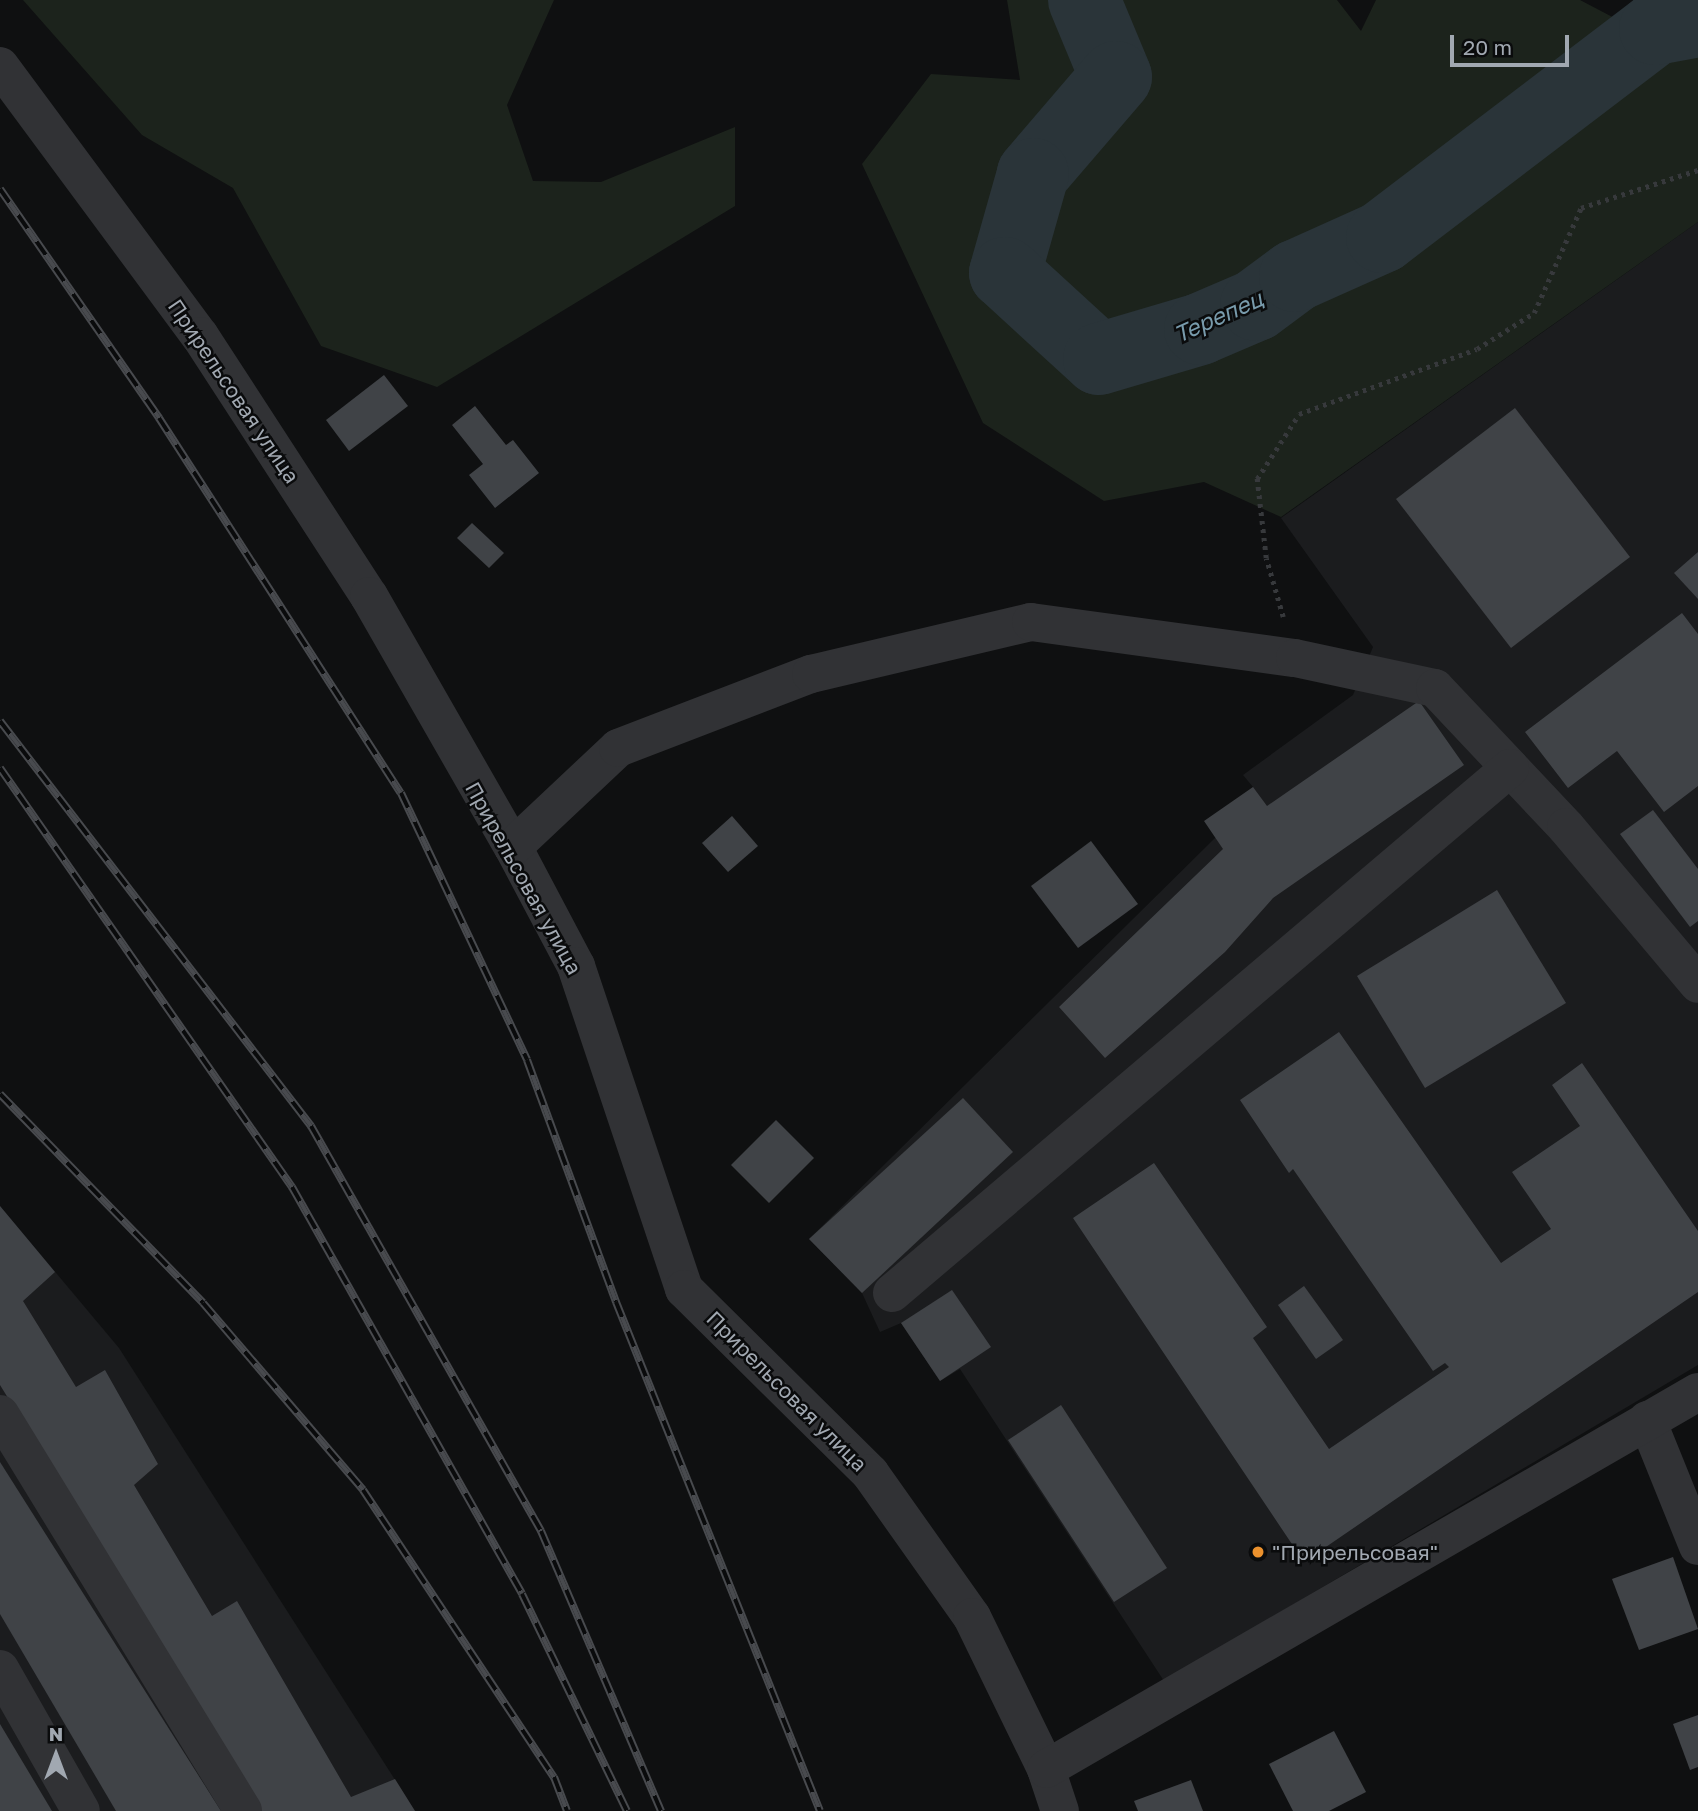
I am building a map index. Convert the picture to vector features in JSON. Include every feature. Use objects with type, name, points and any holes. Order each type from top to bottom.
[{"type":"street","name":"Прирельсовая улица","points":[[0,66],[200,336],[369,596],[513,847],[576,966],[684,1289],[870,1473],[972,1617],[1046,1769],[1060,1811]]},
{"type":"street","points":[[513,847],[618,747],[811,674],[1031,622],[1295,658],[1436,688],[1510,768],[1698,984]]},
{"type":"street","points":[[892,1293],[1510,768]]},
{"type":"street","points":[[1046,1769],[1698,1392]]},
{"type":"street","points":[[0,1414],[243,1811]]},
{"type":"street","points":[[1647,1420],[1698,1546]]},
{"type":"street","points":[[0,1669],[81,1811]]},
{"type":"path","points":[[1295,658],[1266,558],[1257,478],[1300,414],[1477,349],[1534,313],[1581,208],[1698,170]]},
{"type":"shaded area","points":[[23,0],[554,0],[507,105],[533,181],[601,182],[735,127],[735,206],[437,387],[321,346],[233,188],[142,135]]},
{"type":"shaded area","points":[[1007,0],[1337,0],[1361,31],[1376,0],[1580,0],[1622,22],[1638,0],[1698,0],[1698,222],[1281,517],[1204,482],[1104,501],[983,423],[862,164],[931,74],[1020,80]]},
{"type":"shaded area","points":[[1698,222],[1698,1365],[1164,1681],[960,1369],[940,1381],[901,1323],[880,1332],[862,1293],[809,1239],[1215,838],[1253,787],[1243,775],[1353,695],[1373,647],[1281,518]]},
{"type":"shaded area","points":[[0,1206],[119,1348],[415,1811],[0,1811]]},
{"type":"building","points":[[384,375],[408,406],[349,451],[326,420]]},
{"type":"building","points":[[475,406],[506,445],[513,440],[539,473],[495,508],[469,475],[483,464],[452,425]]},
{"type":"building","points":[[1515,408],[1630,557],[1511,648],[1396,499]]},
{"type":"building","points":[[472,523],[504,553],[489,568],[457,538]]},
{"type":"building","points":[[1698,552],[1698,599],[1674,573]]},
{"type":"building","points":[[1682,613],[1698,634],[1698,786],[1664,812],[1617,751],[1568,788],[1525,732]]},
{"type":"building","points":[[1419,701],[1464,765],[1273,898],[1225,952],[1105,1058],[1059,1007],[1223,849],[1204,821],[1253,787],[1267,806]]},
{"type":"building","points":[[1653,810],[1698,869],[1698,921],[1690,927],[1620,834]]},
{"type":"building","points":[[732,816],[758,846],[728,872],[702,843]]},
{"type":"building","points":[[1091,841],[1138,904],[1078,948],[1031,886]]},
{"type":"building","points":[[1497,890],[1566,1003],[1425,1088],[1357,976]]},
{"type":"building","points":[[1339,1032],[1501,1263],[1551,1229],[1512,1172],[1580,1126],[1552,1085],[1582,1063],[1698,1231],[1698,1292],[1304,1562],[1073,1218],[1154,1163],[1267,1327],[1253,1338],[1329,1449],[1449,1367],[1445,1363],[1433,1371],[1293,1169],[1289,1173],[1240,1100]]},
{"type":"building","points":[[963,1098],[1013,1152],[862,1293],[809,1239]]},
{"type":"building","points":[[776,1120],[814,1158],[769,1203],[731,1165]]},
{"type":"building","points":[[0,1206],[55,1272],[23,1301],[76,1387],[105,1370],[158,1464],[134,1485],[212,1616],[237,1601],[351,1797],[395,1779],[415,1811],[262,1811],[0,1385]]},
{"type":"building","points":[[1304,1286],[1343,1340],[1316,1359],[1278,1305]]},
{"type":"building","points":[[952,1290],[991,1347],[940,1381],[901,1323]]},
{"type":"building","points":[[1061,1405],[1167,1568],[1114,1602],[1008,1440]]},
{"type":"building","points":[[0,1462],[221,1811],[116,1811],[0,1614]]},
{"type":"building","points":[[1673,1557],[1698,1629],[1639,1650],[1612,1579]]},
{"type":"building","points":[[1698,1715],[1698,1767],[1690,1770],[1673,1724]]},
{"type":"building","points":[[0,1724],[52,1811],[0,1811]]},
{"type":"building","points":[[1334,1731],[1366,1792],[1329,1811],[1293,1811],[1269,1764]]},
{"type":"building","points":[[1191,1780],[1203,1811],[1138,1811],[1134,1801]]},
{"type":"waterway","name":"Терепец","points":[[1084,0],[1116,77],[1033,174],[1005,273],[1099,359],[1200,329],[1256,305],[1295,276],[1382,237],[1655,29],[1698,21]]},
{"type":"railway","points":[[0,189],[159,418],[401,793],[527,1060],[616,1302],[820,1811]]},
{"type":"railway","points":[[0,721],[311,1126],[541,1531],[661,1811]]},
{"type":"railway","points":[[0,768],[292,1187],[522,1594],[627,1811]]},
{"type":"railway","points":[[0,1094],[203,1303],[363,1490],[554,1777],[567,1811]]},
{"type":"place","name":"\"Прирельсовая\"","points":[[1258,1552]]}]
